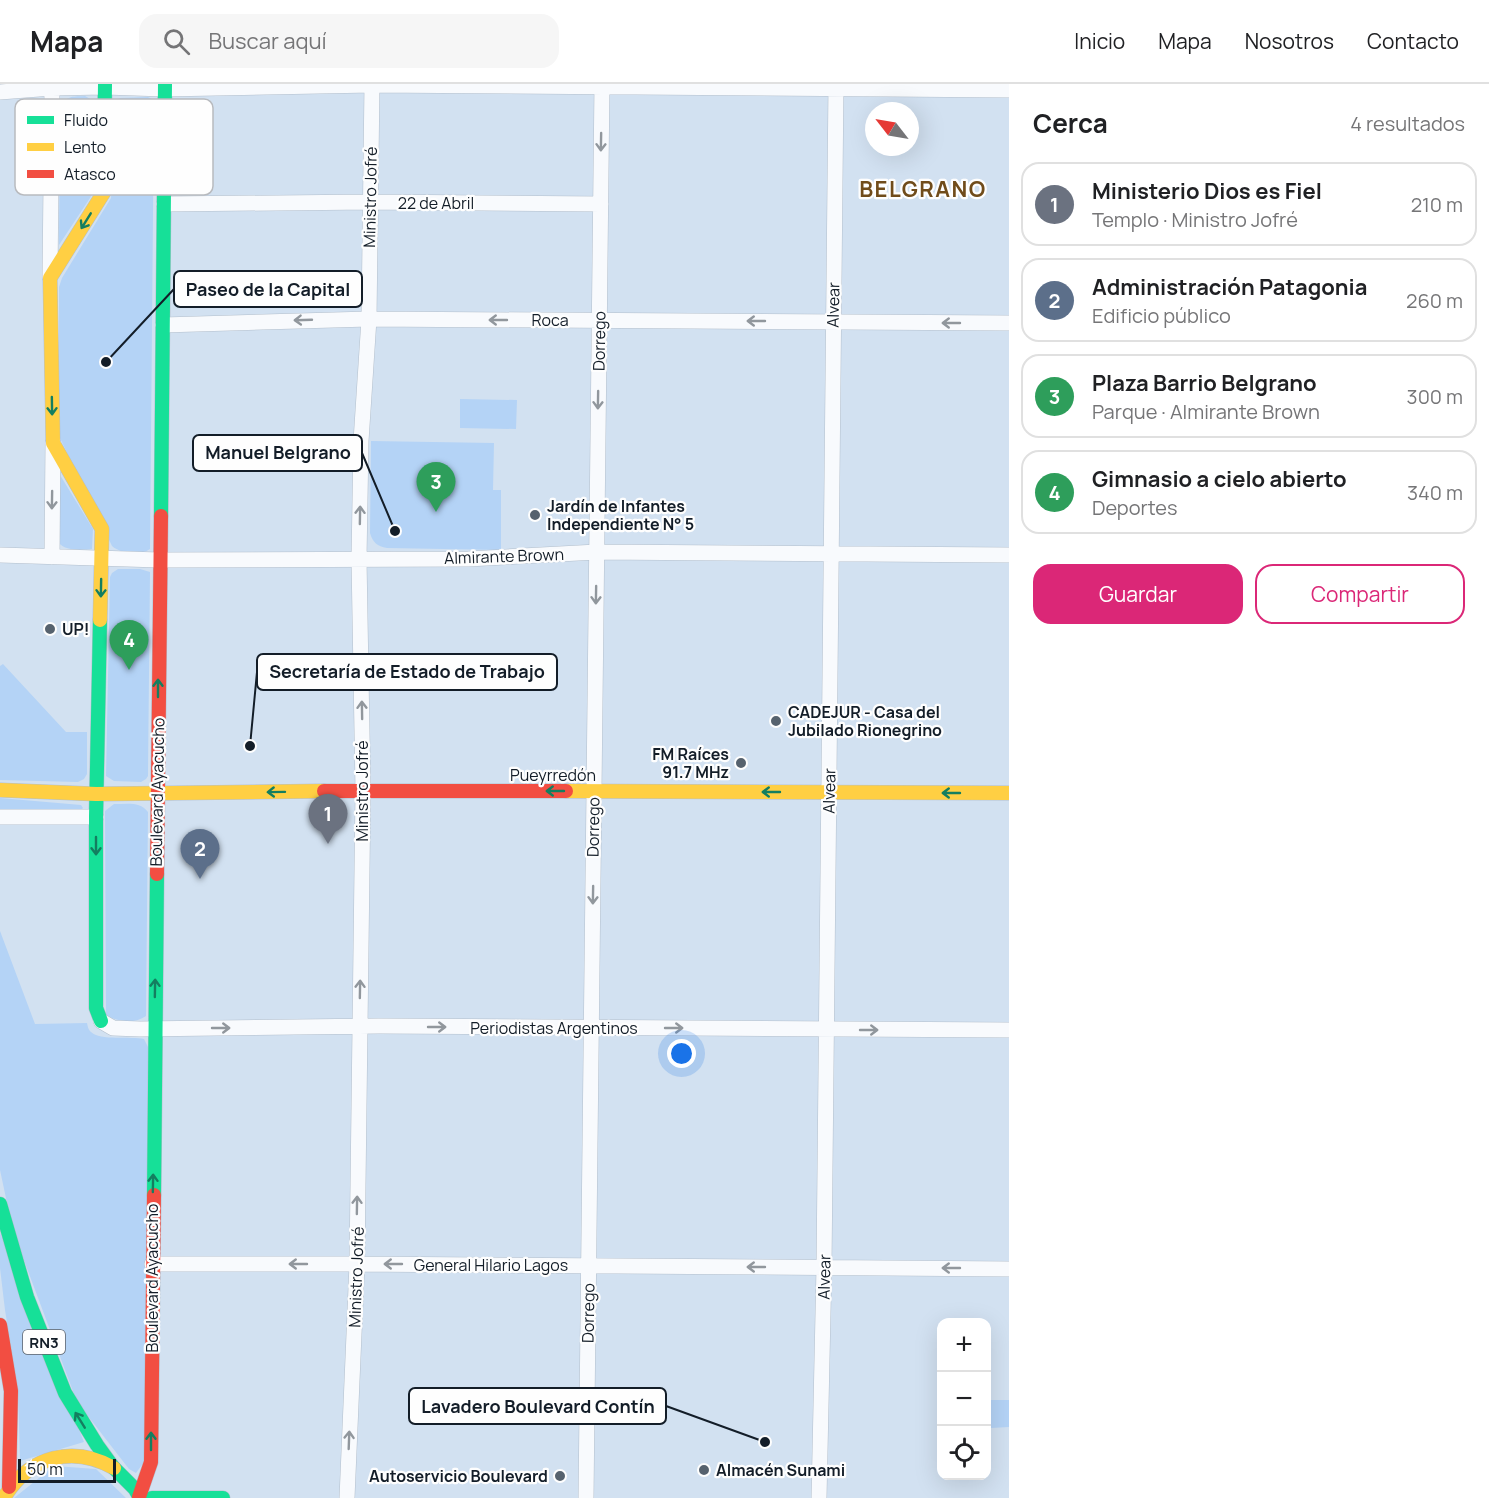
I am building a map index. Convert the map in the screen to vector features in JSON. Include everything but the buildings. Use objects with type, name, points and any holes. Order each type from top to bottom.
[{"type":"main road","points":[[101,1021],[96,1008],[96,794],[102,529],[53,443],[50,278],[102,195]]},
{"type":"main road","name":"Boulevard Ayacucho","points":[[144,1498],[151,1462],[164,195]]},
{"type":"main road","name":"Pueyrredón","points":[[0,790],[96,794],[363,790],[1009,793]]},
{"type":"main road","name":"RN3","points":[[0,1204],[32,1313],[61,1385],[87,1431],[114,1468]]},
{"type":"main road","name":"RN3","points":[[0,1325],[10,1391],[5,1495]]},
{"type":"main road","name":"RN3","points":[[5,1495],[30,1468],[50,1458],[72,1455],[94,1458],[114,1468],[144,1498]]},
{"type":"main road","points":[[144,1498],[223,1498]]},
{"type":"street","points":[[0,92],[105,86],[372,85],[836,86],[1009,90]]},
{"type":"street","name":"Ministro Jofré","points":[[347,1498],[357,1264],[363,790],[359,559],[361,441],[369,319],[372,85]]},
{"type":"street","name":"Dorrego","points":[[586,1498],[602,86]]},
{"type":"street","name":"Alvear","points":[[819,1498],[824,1268],[836,86]]},
{"type":"street","points":[[52,88],[52,99]]},
{"type":"street","points":[[50,278],[51,195]]},
{"type":"street","name":"22 de Abril","points":[[164,204],[370,202],[601,204]]},
{"type":"street","name":"Roca","points":[[163,324],[369,319],[1009,323]]},
{"type":"street","points":[[52,558],[53,443]]},
{"type":"street","name":"Almirante Brown","points":[[0,555],[159,560],[468,559],[597,552],[1009,555]]},
{"type":"street","points":[[0,817],[96,818]]},
{"type":"street","name":"Periodistas Argentinos","points":[[101,1021],[113,1028],[360,1026],[1009,1030]]},
{"type":"street","name":"General Hilario Lagos","points":[[152,1264],[1009,1269]]},
{"type":"shaded area","points":[[85,96],[90,99],[67,99]]},
{"type":"shaded area","points":[[148,97],[152,99],[118,99]]},
{"type":"shaded area","points":[[59,195],[92,195],[59,245]]},
{"type":"shaded area","points":[[111,195],[153,195],[150,549],[141,553],[120,551],[112,546],[59,436],[59,287],[62,278]]},
{"type":"shaded area","points":[[460,399],[517,400],[516,429],[460,428]]},
{"type":"shaded area","points":[[371,441],[494,443],[493,490],[501,490],[501,550],[387,548],[376,544],[370,533]]},
{"type":"shaded area","points":[[60,475],[93,529],[92,549],[69,549],[59,543]]},
{"type":"shaded area","points":[[118,569],[140,569],[150,572],[148,776],[141,782],[114,781],[106,776],[110,577]]},
{"type":"shaded area","points":[[3,664],[66,732],[87,732],[87,774],[84,779],[78,782],[0,780],[0,666]]},
{"type":"shaded area","points":[[0,798],[81,805],[83,808],[80,811],[0,811]]},
{"type":"shaded area","points":[[114,804],[137,805],[148,812],[146,1016],[131,1021],[121,1021],[106,1015],[105,811]]},
{"type":"shaded area","points":[[0,931],[35,1024],[87,1023],[89,1030],[95,1035],[144,1039],[148,1047],[147,1458],[136,1473],[129,1469],[77,1402],[13,1231],[0,1170]]},
{"type":"shaded area","points":[[0,1233],[84,1442],[20,1461],[18,1390],[0,1268]]},
{"type":"shaded area","points":[[991,1400],[1009,1400],[1009,1427],[991,1428]]},
{"type":"shaded area","points":[[54,1466],[96,1469],[126,1498],[14,1498]]},
{"type":"traffic: fast","points":[[105,84],[105,99]]},
{"type":"traffic: fast","points":[[165,84],[165,99]]},
{"type":"traffic: fast","points":[[161,516],[164,195]]},
{"type":"traffic: fast","points":[[100,620],[96,817],[96,1008],[101,1021]]},
{"type":"traffic: fast","points":[[154,1195],[157,874]]},
{"type":"traffic: fast","points":[[0,1204],[27,1297],[65,1393],[97,1445],[140,1498]]},
{"type":"traffic: fast","points":[[152,1498],[223,1498]]},
{"type":"traffic: slow","points":[[100,620],[102,529],[53,443],[50,278],[102,195]]},
{"type":"traffic: slow","points":[[0,790],[96,794]]},
{"type":"traffic: slow","points":[[96,794],[324,791]]},
{"type":"traffic: slow","points":[[566,791],[1009,793]]},
{"type":"traffic: slow","points":[[5,1496],[15,1482],[27,1472],[40,1463],[54,1458],[83,1457],[114,1468]]},
{"type":"traffic: jam","points":[[157,874],[161,516]]},
{"type":"traffic: jam","points":[[324,791],[566,791]]},
{"type":"traffic: jam","points":[[139,1497],[151,1462],[154,1195]]},
{"type":"traffic: jam","points":[[0,1325],[11,1391],[9,1487]]},
{"type":"place","name":"Paseo de la Capital","points":[[106,362]]},
{"type":"place","name":"Plaza Barrio Belgrano","points":[[436,512]]},
{"type":"place","name":"Jardín de Infantes Independiente N° 5","points":[[535,515]]},
{"type":"place","name":"Manuel Belgrano","points":[[395,531]]},
{"type":"place","name":"UP!","points":[[50,629]]},
{"type":"place","name":"Gimnasio a cielo abierto","points":[[129,670]]},
{"type":"place","name":"CADEJUR - Casa del Jubilado Rionegrino","points":[[776,721]]},
{"type":"place","name":"Secretaría de Estado de Trabajo","points":[[250,746]]},
{"type":"place","name":"FM Raíces 91.7 MHz","points":[[741,763]]},
{"type":"place","name":"Ministerio Dios es Fiel","points":[[328,844]]},
{"type":"place","name":"Administración Patagonia","points":[[200,879]]},
{"type":"place","name":"Lavadero Boulevard Contín","points":[[765,1442]]},
{"type":"place","name":"Almacén Sunami","points":[[704,1470]]},
{"type":"place","name":"Autoservicio Boulevard","points":[[560,1476]]},
{"type":"district","name":"BELGRANO","points":[[923,189]]}]
